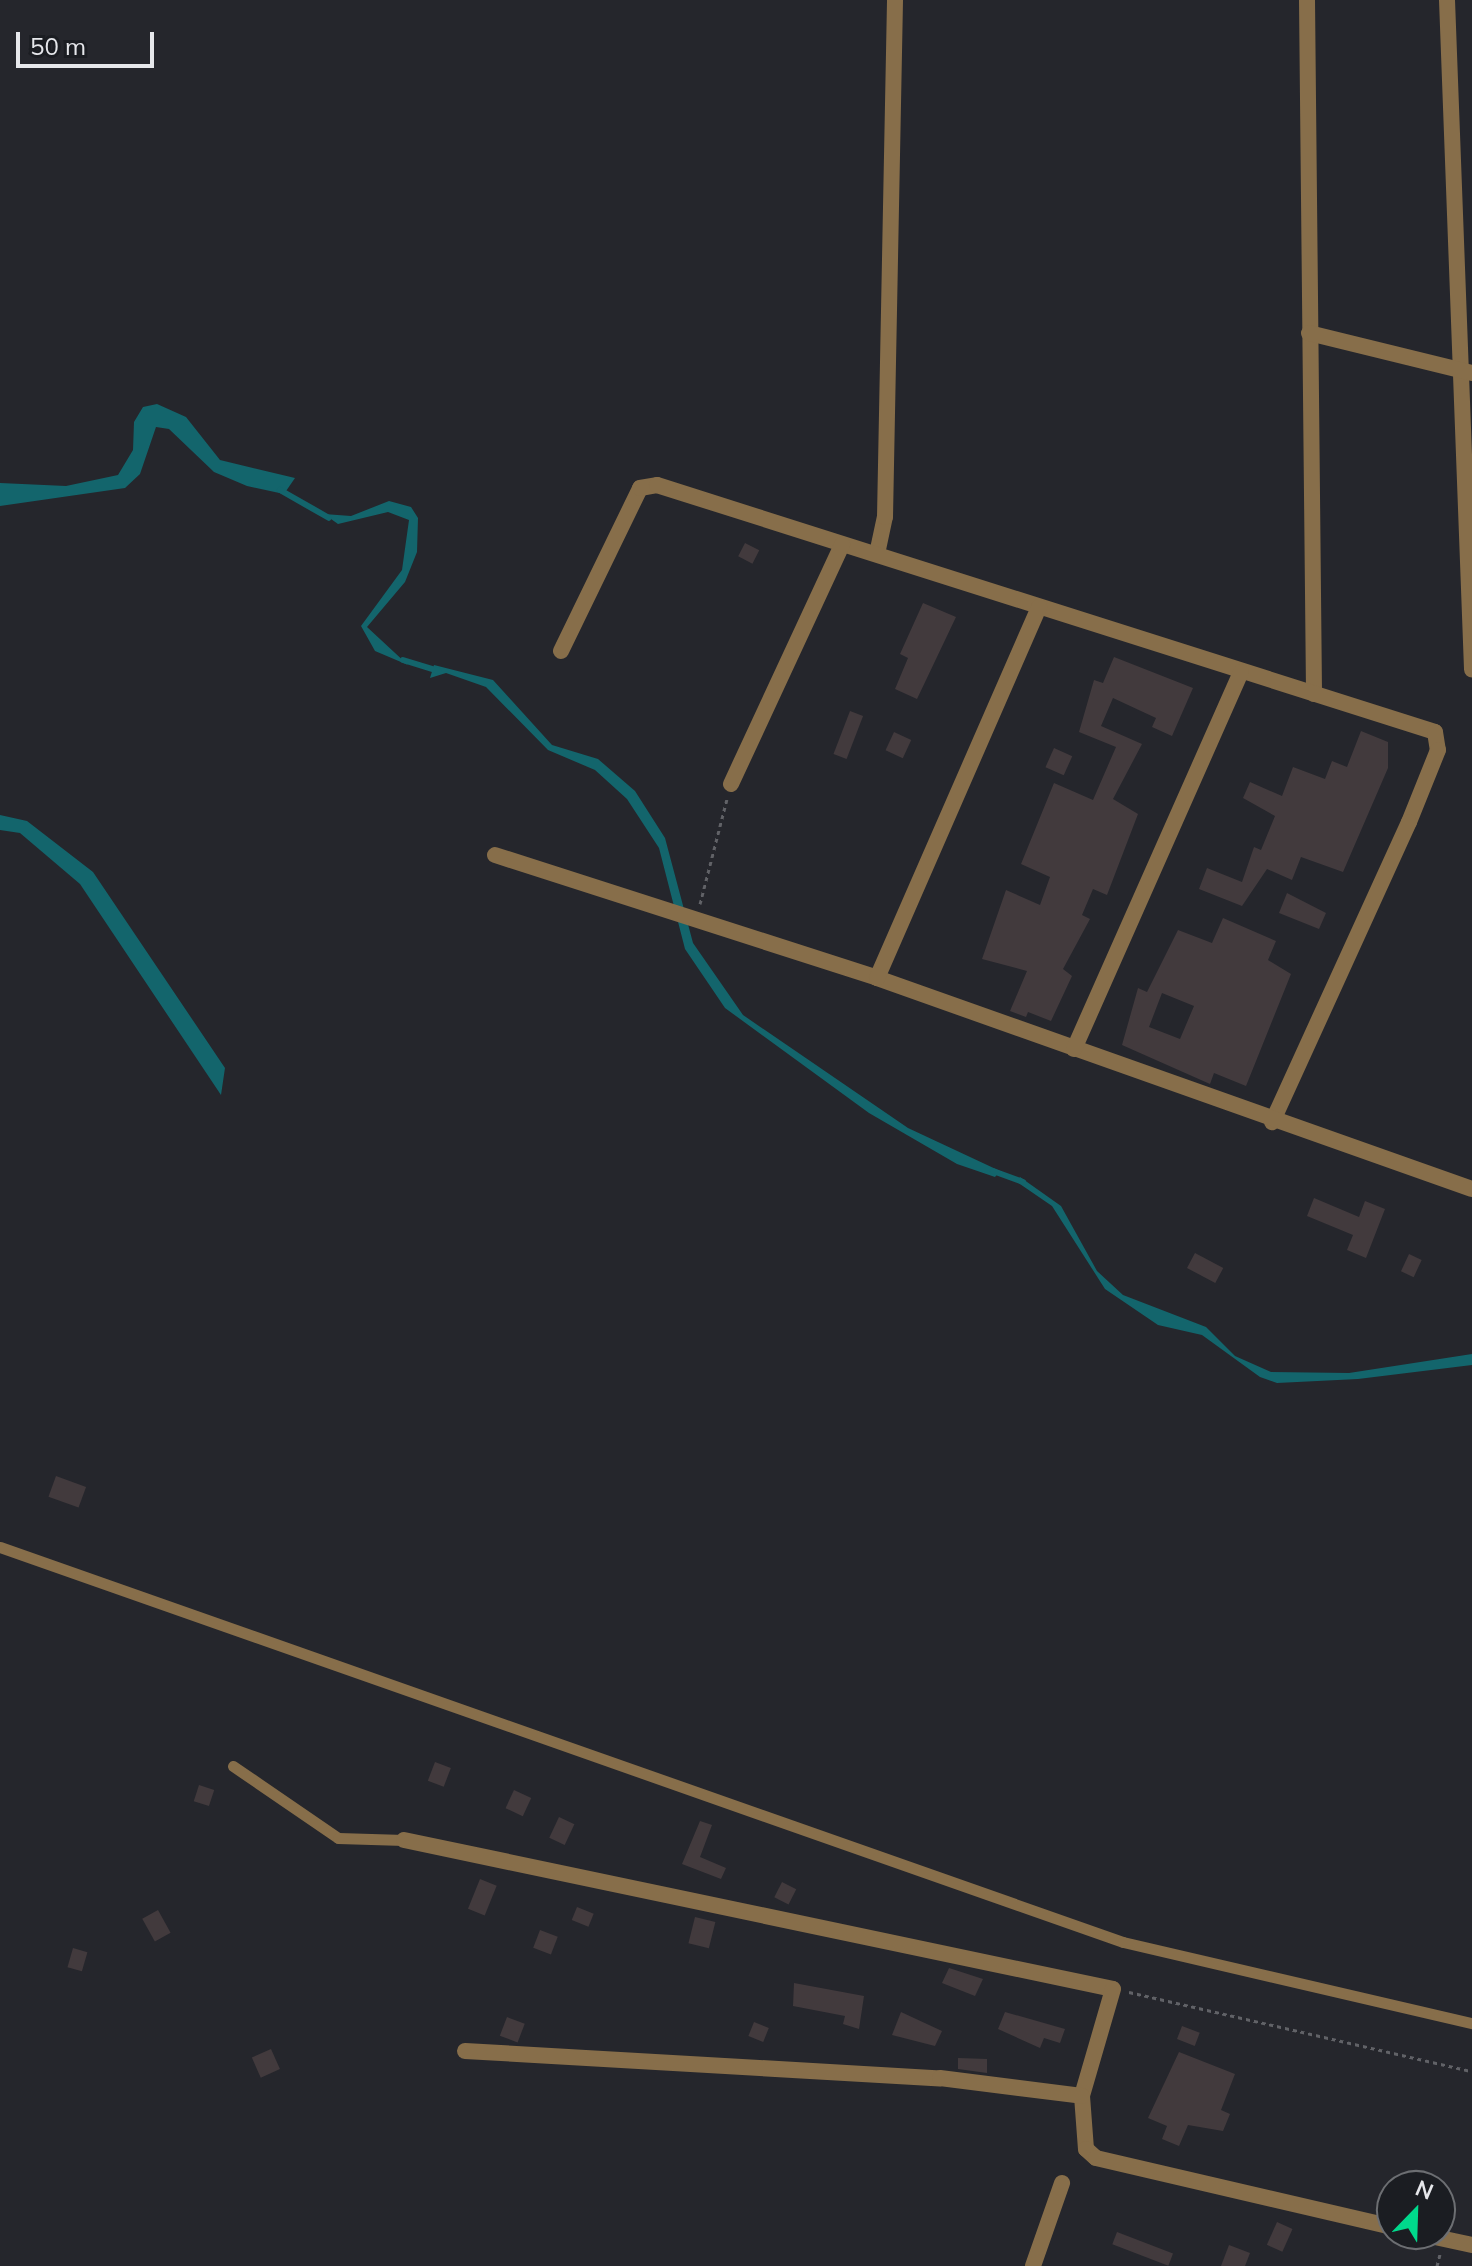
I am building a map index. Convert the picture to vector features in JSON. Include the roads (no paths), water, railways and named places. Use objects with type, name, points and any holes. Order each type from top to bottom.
[{"type":"street","points":[[877,554],[885,517],[895,0]]},
{"type":"street","points":[[1307,0],[1314,694]]},
{"type":"street","points":[[1447,0],[1464,371],[1472,670]]},
{"type":"street","points":[[1309,333],[1464,371]]},
{"type":"street","points":[[561,651],[640,488],[657,485],[1429,729],[1440,742],[1272,1122]]},
{"type":"street","points":[[731,784],[842,545]]},
{"type":"street","points":[[877,978],[1039,607]]},
{"type":"street","points":[[1074,1049],[1241,672]]},
{"type":"street","points":[[495,855],[877,978],[1272,1122],[1472,1189]]},
{"type":"street","points":[[404,1840],[1113,1989],[1082,2096],[1082,2139],[1096,2158],[1376,2223]]},
{"type":"street","points":[[465,2051],[940,2078],[1082,2096]]},
{"type":"street","points":[[1033,2266],[1062,2183]]},
{"type":"lane","points":[[0,1547],[1123,1942],[1472,2023]]},
{"type":"lane","points":[[233,1766],[338,1838],[404,1840]]},
{"type":"water","points":[[157,404],[186,417],[220,460],[295,478],[284,494],[247,486],[214,472],[169,429],[156,427],[140,474],[125,488],[0,506],[0,483],[66,486],[118,475],[133,450],[134,422],[143,407]]},
{"type":"water","points":[[389,501],[411,507],[418,518],[417,552],[405,582],[367,627],[408,665],[375,651],[361,626],[402,570],[409,520],[388,512],[338,524],[324,514],[351,516]]},
{"type":"water","points":[[434,665],[493,680],[552,745],[598,759],[635,791],[665,838],[693,943],[743,1015],[908,1128],[1000,1171],[995,1177],[957,1164],[869,1113],[725,1008],[685,949],[659,848],[627,799],[595,770],[548,750],[486,687],[446,673],[430,678]]},
{"type":"water","points":[[0,815],[27,821],[93,872],[225,1068],[221,1095],[80,884],[20,833],[0,830]]},
{"type":"water","points":[[1020,1177],[1061,1206],[1097,1271],[1123,1295],[1206,1327],[1235,1356],[1271,1372],[1349,1373],[1472,1354],[1472,1365],[1358,1379],[1277,1383],[1260,1377],[1202,1335],[1158,1325],[1105,1289],[1052,1206],[1017,1182]]},
{"type":"waterway","points":[[280,490],[329,518]]},
{"type":"waterway","points":[[403,660],[438,671]]},
{"type":"waterway","points":[[993,1171],[1023,1182]]}]
